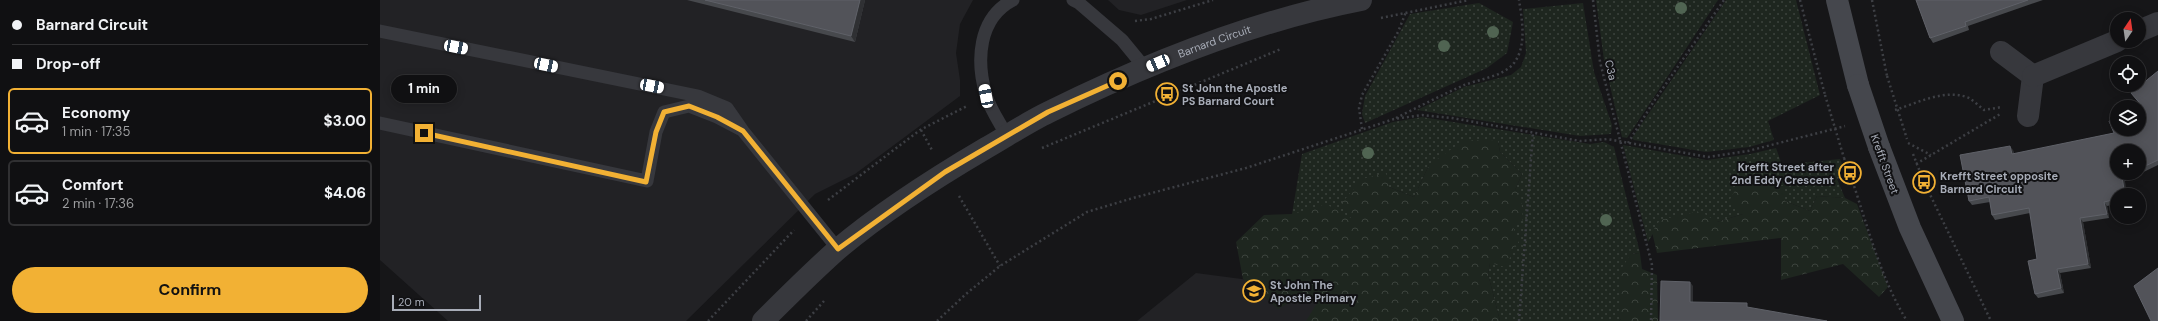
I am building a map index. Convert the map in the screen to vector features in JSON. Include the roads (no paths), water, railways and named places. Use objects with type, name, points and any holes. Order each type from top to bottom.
[{"type":"street","name":"Barnard Circuit","points":[[763,321],[838,249],[945,172],[1048,112],[1145,68],[1214,42],[1268,24],[1361,0]]},
{"type":"street","name":"Krefft Street","points":[[1836,0],[1858,85],[1879,148],[1910,228],[1953,321]]},
{"type":"street","points":[[2146,29],[2158,23]]},
{"type":"street","points":[[2033,76],[2110,44]]},
{"type":"street","points":[[2001,52],[2033,76]]},
{"type":"street","points":[[2028,116],[2033,76]]},
{"type":"lane","points":[[1007,136],[986,96],[980,67],[981,42],[990,21],[1004,5],[1012,0]]},
{"type":"lane","points":[[1073,0],[1122,40],[1145,68]]},
{"type":"lane","points":[[380,31],[698,96],[727,108],[743,131],[838,249]]},
{"type":"lane","points":[[380,123],[646,182],[656,132],[664,112],[689,106],[717,117],[743,131]]},
{"type":"place","name":"St John the Apostle PS Barnard Court","points":[[1167,94]]},
{"type":"place","name":"Krefft Street after 2nd Eddy Crescent","points":[[1850,173]]},
{"type":"place","name":"Krefft Street opposite Barnard Circuit","points":[[1924,182]]},
{"type":"place","name":"St John The Apostle Primary","points":[[1254,291]]}]
